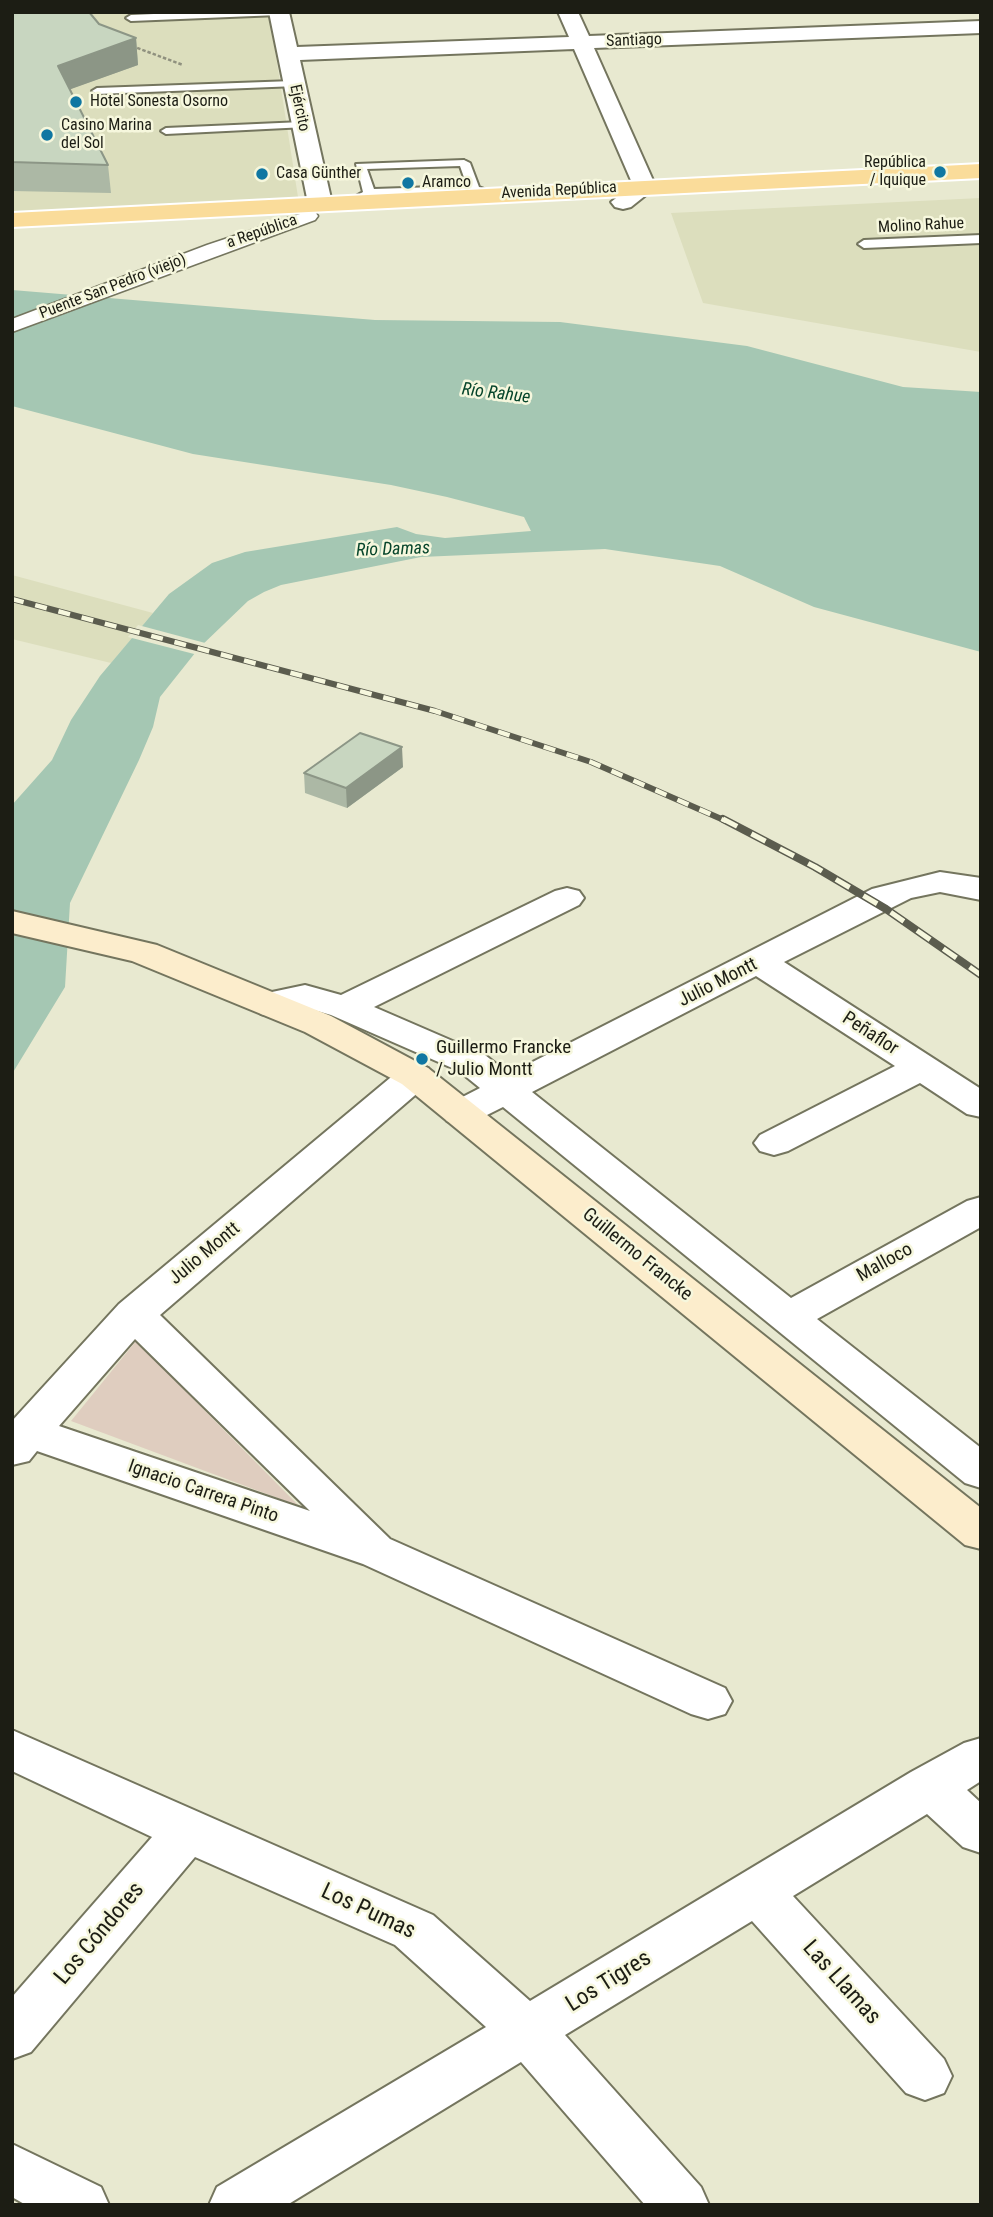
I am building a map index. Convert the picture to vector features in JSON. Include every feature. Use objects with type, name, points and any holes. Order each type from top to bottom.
[{"type":"main road","name":"Avenida República","points":[[12,232],[315,210],[361,197],[981,171]]},
{"type":"main road","name":"Avenida República","points":[[12,220],[623,202],[981,184]]},
{"type":"main road","name":"Guillermo Francke","points":[[12,922],[144,953],[318,1024],[415,1076],[981,1533]]},
{"type":"street","name":"Ejército","points":[[279,12],[302,125],[315,210]]},
{"type":"street","points":[[568,12],[645,187],[623,202]]},
{"type":"street","points":[[971,12],[981,26]]},
{"type":"street","name":"Santiago","points":[[288,54],[981,26]]},
{"type":"street","name":"a República","points":[[214,249],[315,210]]},
{"type":"street","name":"Puente San Pedro (viejo)","points":[[12,326],[214,249]]},
{"type":"street","name":"Julio Montt","points":[[461,1113],[902,889],[940,882],[963,884],[981,890]]},
{"type":"street","points":[[344,1007],[567,898]]},
{"type":"street","name":"Peñaflor","points":[[760,962],[981,1107]]},
{"type":"street","points":[[274,1006],[285,1000],[305,996],[344,1007],[472,1063],[981,1472]]},
{"type":"street","points":[[774,1143],[921,1068]]},
{"type":"street","name":"Julio Montt","points":[[20,1441],[134,1314],[415,1076]]},
{"type":"street","name":"Malloco","points":[[790,1317],[981,1210]]},
{"type":"street","name":"Ignacio Carrera Pinto","points":[[134,1314],[379,1552]]},
{"type":"street","name":"Ignacio Carrera Pinto","points":[[20,1441],[379,1552],[708,1700]]},
{"type":"street","name":"Los Pumas","points":[[12,1749],[187,1831],[414,1930],[528,2032],[681,2205]]},
{"type":"street","name":"Los Tigres","points":[[237,2205],[981,1757]]},
{"type":"street","points":[[929,1786],[981,1833]]},
{"type":"street","name":"Los Cóndores","points":[[12,2036],[187,1831]]},
{"type":"street","name":"Las Llamas","points":[[758,1891],[925,2076]]},
{"type":"street","points":[[12,2169],[81,2205]]},
{"type":"lane","points":[[131,18],[279,12]]},
{"type":"lane","points":[[97,91],[293,84]]},
{"type":"lane","points":[[166,131],[302,125]]},
{"type":"lane","points":[[361,197],[360,166],[464,163],[484,192]]},
{"type":"lane","name":"Molino Rahue","points":[[864,244],[981,239]]},
{"type":"path","points":[[123,43],[187,66]]},
{"type":"shaded area","points":[[12,12],[269,12],[298,197],[12,217]]},
{"type":"shaded area","points":[[981,198],[981,352],[703,303],[671,213]]},
{"type":"shaded area","points":[[12,575],[153,613],[111,663],[12,639]]},
{"type":"shaded area","points":[[136,1341],[299,1506],[71,1421]]},
{"type":"water","points":[[12,290],[375,320],[560,322],[747,346],[903,387],[981,392],[981,652],[814,607],[720,566],[605,549],[421,557],[281,585],[264,592],[248,601],[199,648],[160,697],[153,727],[139,760],[70,903],[65,987],[12,1074],[12,805],[52,760],[71,720],[100,676],[169,594],[212,563],[245,552],[397,527],[416,534],[445,538],[531,531],[524,517],[447,497],[391,485],[193,454],[12,406]]},
{"type":"pier","points":[[138,625],[209,644],[198,655],[128,637]]},
{"type":"building","name":"Casino Marina del Sol","points":[[12,12],[89,12],[99,24],[136,38],[58,66],[108,165],[12,162]]},
{"type":"building","points":[[360,733],[402,747],[346,788],[304,773]]},
{"type":"railway","points":[[12,599],[435,711],[591,762],[726,821]]},
{"type":"railway","points":[[723,819],[815,867],[886,909],[981,975]]},
{"type":"place","name":"Hotel Sonesta Osorno","points":[[76,102]]},
{"type":"place","name":"Casino Marina del Sol","points":[[47,135]]},
{"type":"place","name":"República / Iquique","points":[[940,172]]},
{"type":"place","name":"Casa Günther","points":[[262,174]]},
{"type":"place","name":"Aramco","points":[[408,183]]},
{"type":"place","name":"Guillermo Francke / Julio Montt","points":[[422,1059]]},
{"type":"water label","name":"Río Rahue","points":[[496,394]]},
{"type":"water label","name":"Río Damas","points":[[393,550]]}]
